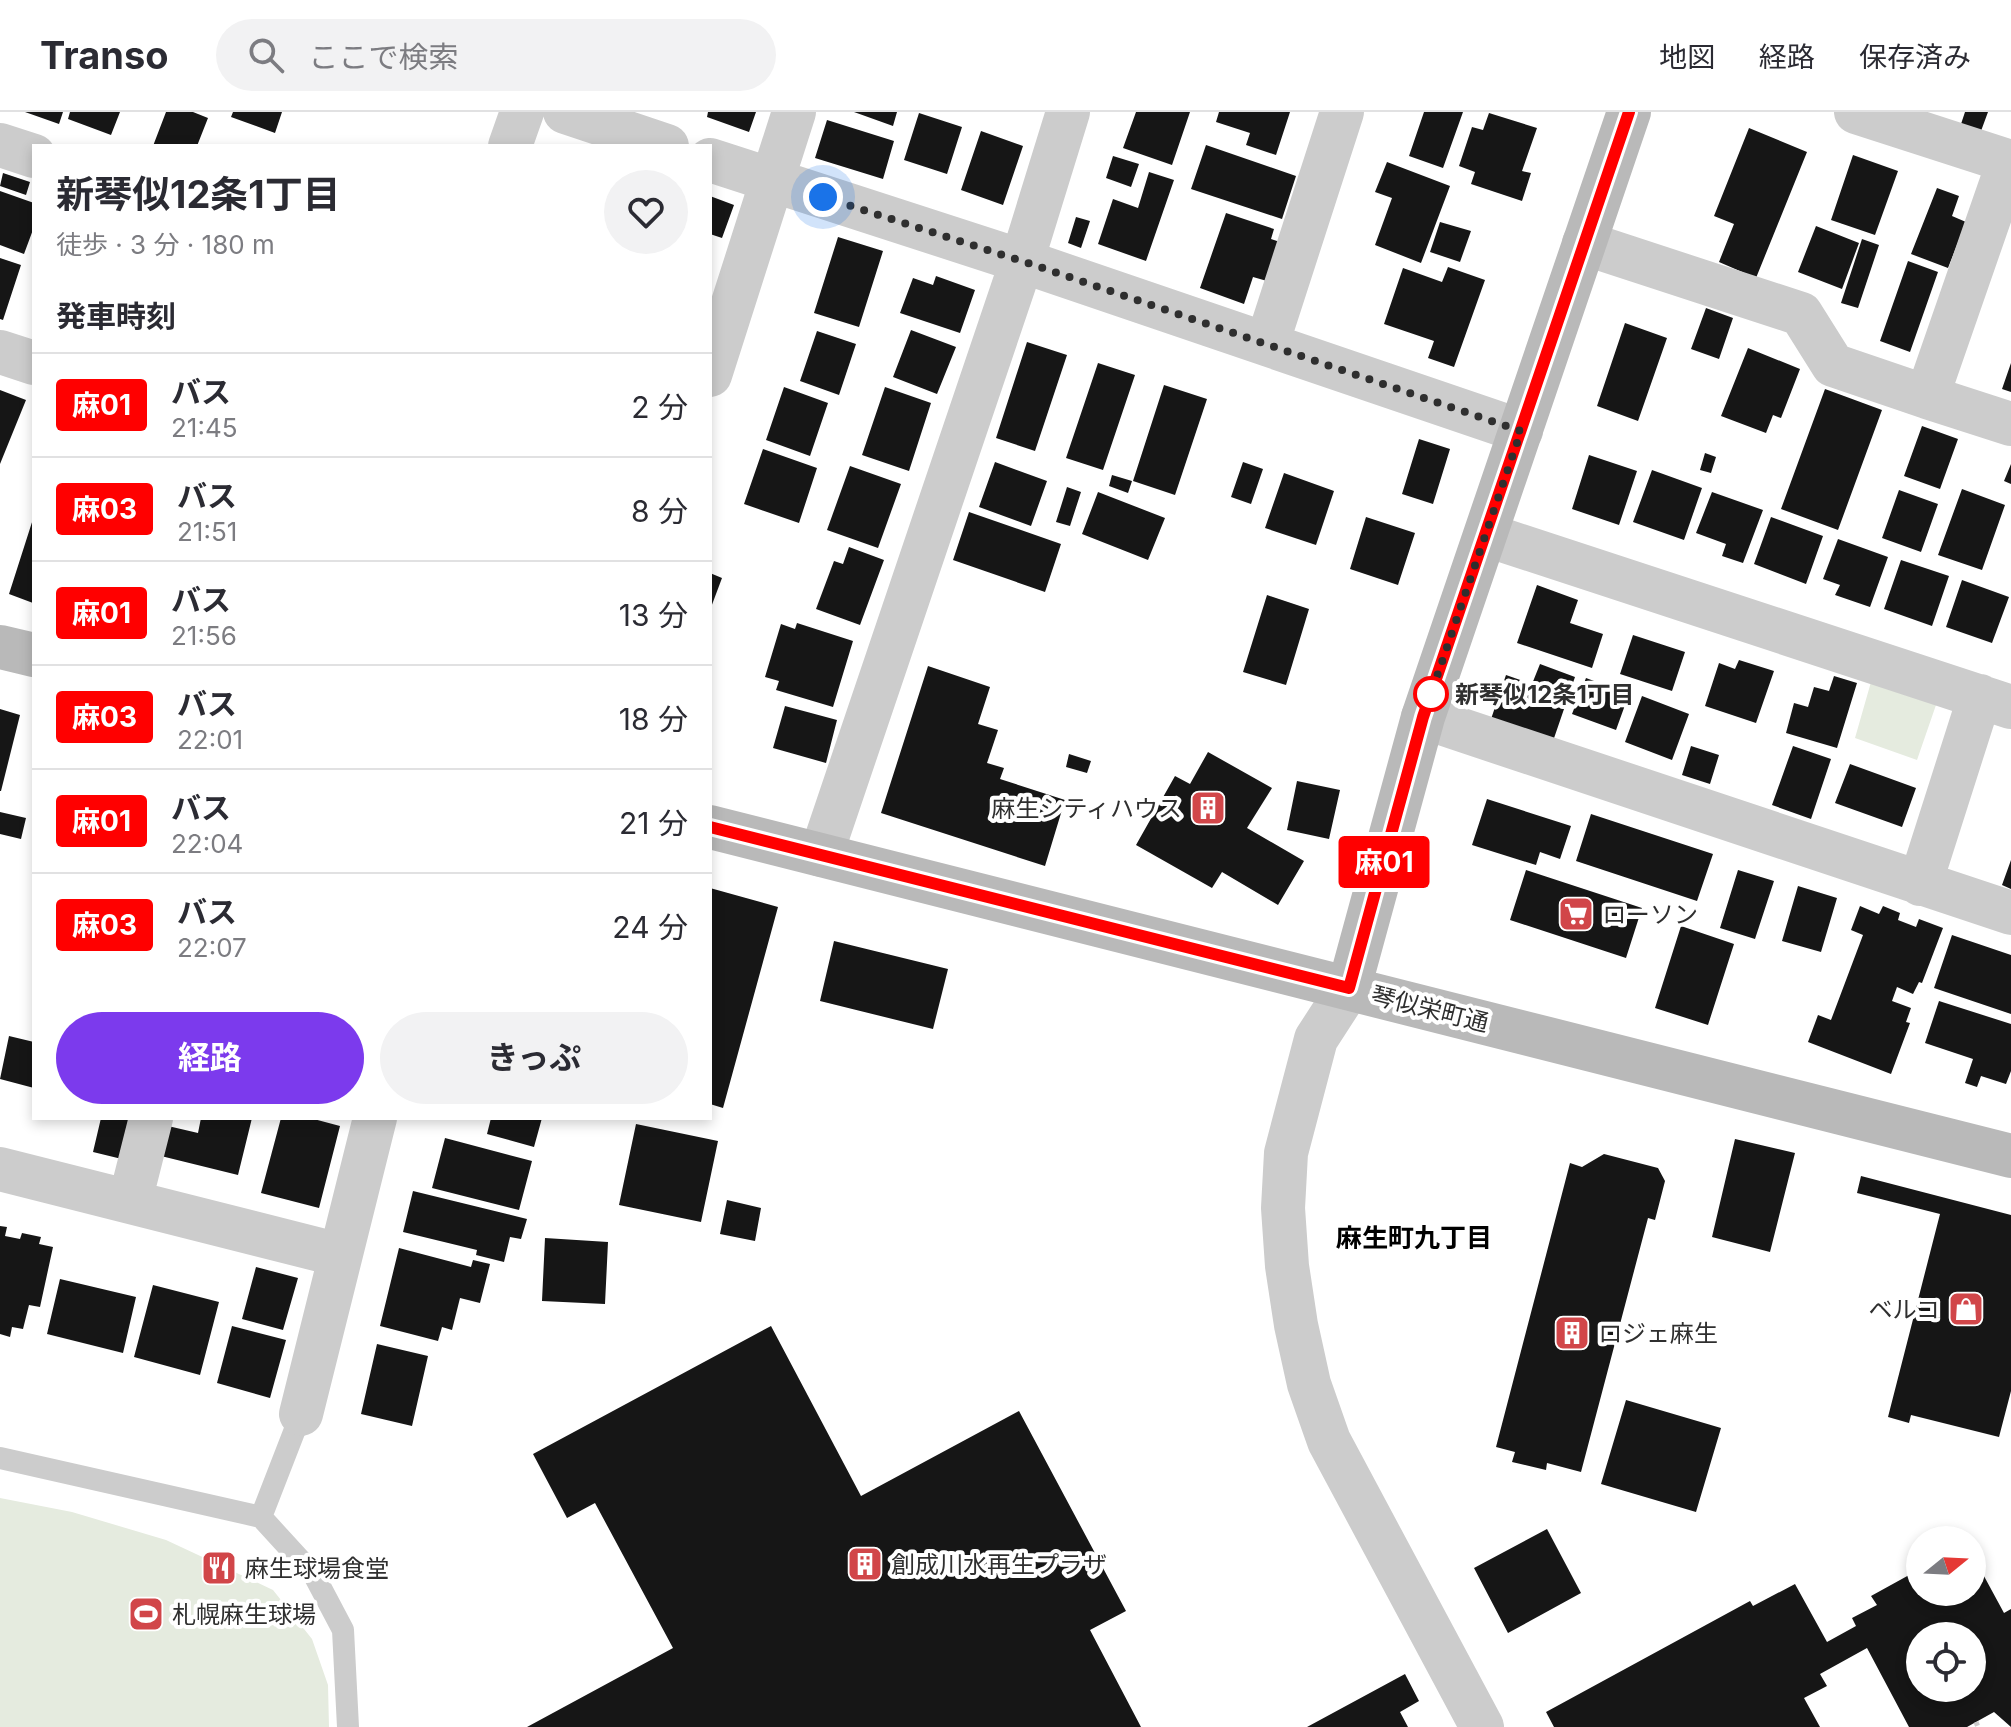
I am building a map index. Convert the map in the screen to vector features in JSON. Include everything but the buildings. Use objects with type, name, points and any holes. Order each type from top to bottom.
[{"type":"main road","points":[[1349,988],[1423,717],[1629,112]]},
{"type":"main road","points":[[0,647],[32,655]]},
{"type":"main road","name":"琴似栄町通","points":[[712,828],[2011,1156]]},
{"type":"street","points":[[511,144],[522,112]]},
{"type":"street","points":[[565,112],[661,144]]},
{"type":"street","points":[[712,369],[794,112]]},
{"type":"street","points":[[821,855],[1022,261],[1068,112]]},
{"type":"street","points":[[1267,344],[1342,112]]},
{"type":"street","points":[[1856,112],[2010,161],[1927,397]]},
{"type":"street","points":[[0,145],[32,155]]},
{"type":"street","points":[[712,161],[1022,261],[1521,431]]},
{"type":"street","points":[[1584,243],[1801,314],[1833,365],[2011,424]]},
{"type":"street","points":[[0,352],[32,362]]},
{"type":"street","points":[[1487,535],[1995,701],[1920,884]]},
{"type":"street","points":[[1423,717],[2011,913]]},
{"type":"street","points":[[1349,988],[1316,1039],[1286,1153],[1283,1208],[1287,1266],[1296,1325],[1309,1384],[1329,1441],[1482,1727]]},
{"type":"street","points":[[130,1201],[150,1120]]},
{"type":"street","points":[[301,1414],[374,1120]]},
{"type":"street","points":[[0,1169],[340,1255]]},
{"type":"lane","points":[[261,1517],[301,1414]]},
{"type":"lane","points":[[0,1458],[261,1517],[314,1575],[343,1630],[348,1727]]},
{"type":"shaded area","points":[[1871,682],[1936,705],[1917,760],[1855,738]]},
{"type":"shaded area","name":"札幌麻生球場","points":[[0,1498],[72,1512],[166,1540],[273,1590],[312,1639],[328,1685],[329,1727],[0,1727]]},
{"type":"bus line","name":"麻01","points":[[712,828],[1349,988],[1423,717],[1629,112]]},
{"type":"place","name":"新琴似12条1丁目","points":[[1431,694]]},
{"type":"place","name":"麻生シティハウス","points":[[1208,808]]},
{"type":"place","name":"ローソン","points":[[1576,914]]},
{"type":"place","name":"ベルコ","points":[[1966,1309]]},
{"type":"place","name":"ロジェ麻生","points":[[1572,1333]]},
{"type":"place","name":"創成川水再生プラザ","points":[[865,1564]]},
{"type":"place","name":"麻生球場食堂","points":[[219,1568]]},
{"type":"place","name":"札幌麻生球場","points":[[146,1614]]},
{"type":"district","name":"麻生町九丁目","points":[[1414,1237]]},
{"type":"route","points":[[823,197],[1034,265],[1521,431],[1431,694]]}]
